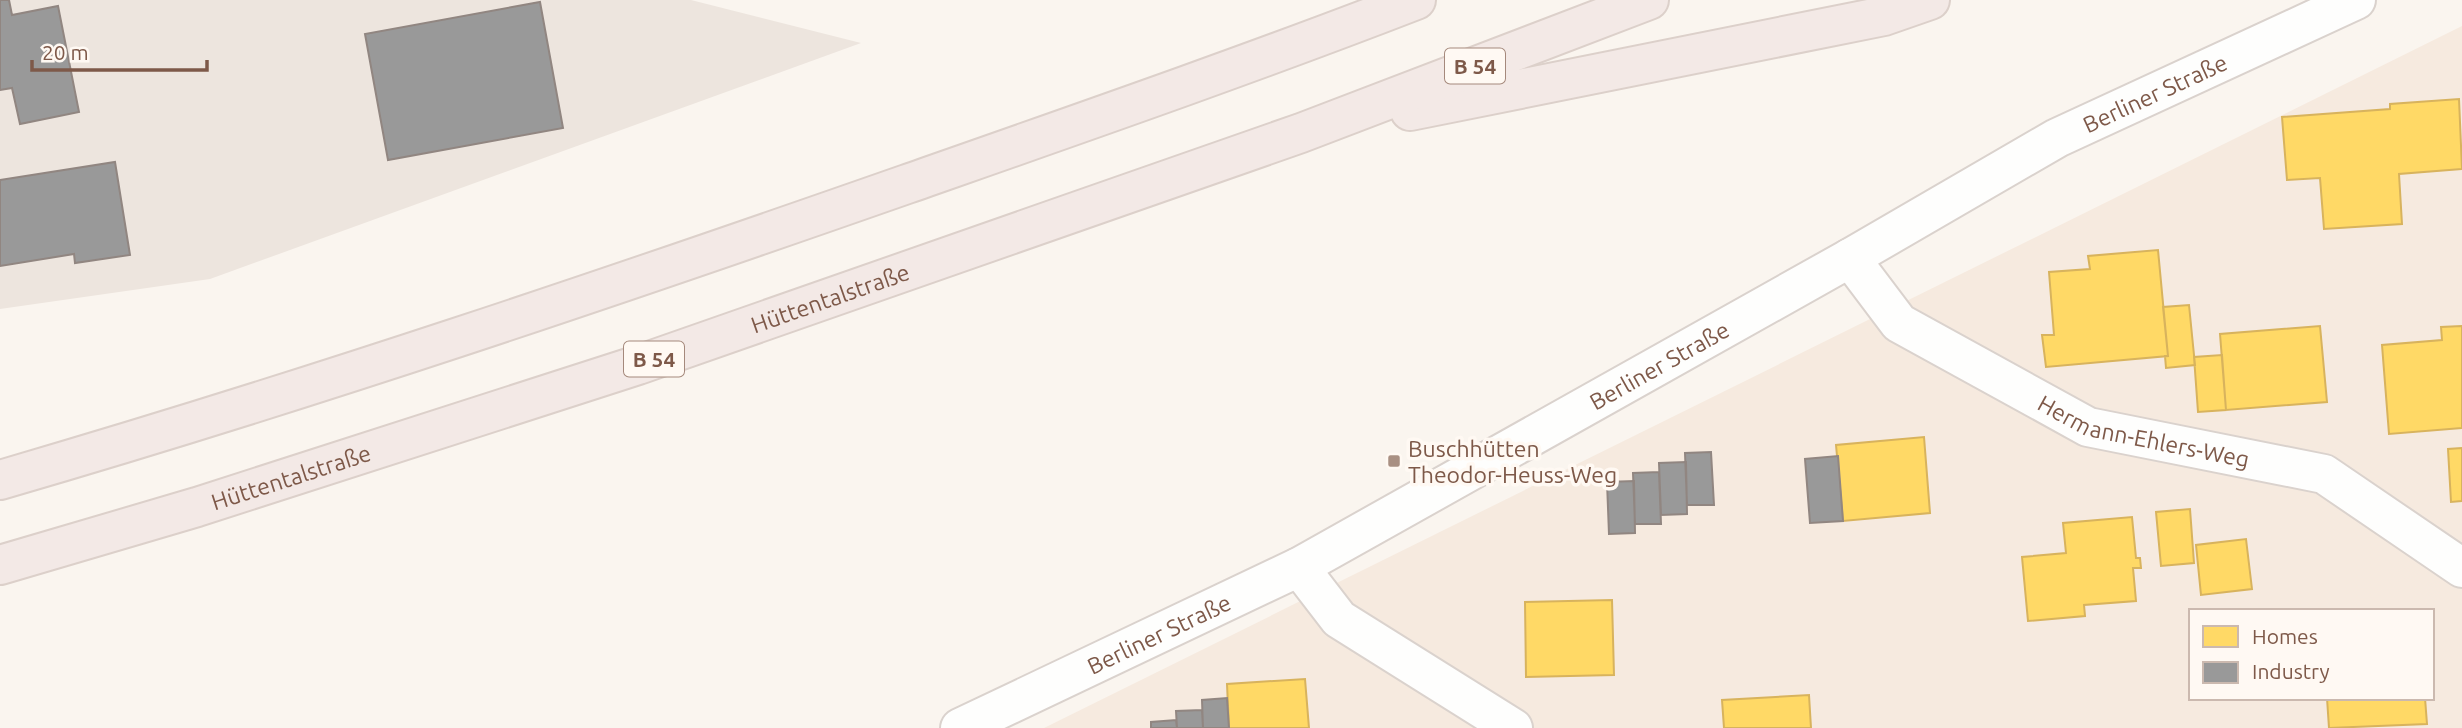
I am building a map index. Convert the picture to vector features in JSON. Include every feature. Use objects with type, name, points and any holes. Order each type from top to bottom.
[{"type":"highway","points":[[1274,55],[1364,0]]},
{"type":"highway","points":[[0,480],[169,430],[612,288],[1274,55],[1416,0]]},
{"type":"highway","name":"Hüttentalstraße","points":[[0,565],[210,503],[638,365],[1301,133],[1649,0]]},
{"type":"highway","points":[[1301,133],[1884,16],[1930,0]]},
{"type":"street","name":"Berliner Straße","points":[[960,728],[1299,567],[1850,258],[2057,138],[2356,0]]},
{"type":"street","name":"Hermann-Ehlers-Weg","points":[[1850,258],[1899,323],[2088,427],[2324,474],[2462,568]]},
{"type":"street","points":[[1299,567],[1339,620],[1513,728]]},
{"type":"shaded area","points":[[0,0],[691,0],[861,43],[210,279],[0,309]]},
{"type":"shaded area","points":[[2462,26],[2462,728],[1044,728]]},
{"type":"building: Homes","points":[[2459,99],[2462,169],[2399,174],[2402,224],[2324,229],[2320,178],[2287,180],[2282,117],[2390,109],[2390,104]]},
{"type":"building: Homes","points":[[2158,250],[2168,356],[2046,367],[2042,335],[2054,335],[2049,272],[2090,269],[2088,256]]},
{"type":"building: Homes","points":[[2189,305],[2195,365],[2166,368],[2165,356],[2168,356],[2163,307]]},
{"type":"building: Homes","points":[[2320,326],[2327,402],[2226,410],[2220,334]]},
{"type":"building: Homes","points":[[2462,326],[2462,428],[2389,434],[2382,345],[2442,340],[2441,327]]},
{"type":"building: Homes","points":[[2222,355],[2226,410],[2198,412],[2194,357]]},
{"type":"building: Homes","points":[[1924,437],[1930,513],[1843,521],[1836,445]]},
{"type":"building: Homes","points":[[2462,448],[2462,501],[2451,502],[2448,449]]},
{"type":"building: Homes","points":[[2190,509],[2194,563],[2161,566],[2156,512]]},
{"type":"building: Homes","points":[[2132,517],[2136,558],[2140,558],[2141,568],[2133,568],[2136,601],[2084,605],[2085,616],[2028,621],[2022,557],[2066,553],[2063,523]]},
{"type":"building: Homes","points":[[2246,539],[2252,589],[2201,595],[2196,545]]},
{"type":"building: Homes","points":[[1612,600],[1614,675],[1526,677],[1525,602]]},
{"type":"building: Homes","points":[[1305,679],[1309,728],[1229,728],[1227,684]]},
{"type":"building: Homes","points":[[1809,695],[1811,728],[1724,728],[1722,700]]},
{"type":"building: Homes","points":[[2327,700],[2425,700],[2427,724],[2329,728]]},
{"type":"building: Industry","points":[[0,0],[9,0],[12,15],[58,6],[79,112],[20,124],[12,88],[0,90]]},
{"type":"building: Industry","points":[[540,2],[563,128],[388,160],[365,34]]},
{"type":"building: Industry","points":[[115,162],[130,255],[75,263],[74,254],[0,266],[0,180]]},
{"type":"building: Industry","points":[[1711,452],[1714,505],[1687,505],[1685,453]]},
{"type":"building: Industry","points":[[1838,456],[1843,521],[1810,523],[1805,459]]},
{"type":"building: Industry","points":[[1686,462],[1687,514],[1661,515],[1659,463]]},
{"type":"building: Industry","points":[[1659,472],[1661,524],[1635,524],[1633,473]]},
{"type":"building: Industry","points":[[1634,481],[1635,533],[1609,534],[1607,482]]},
{"type":"building: Industry","points":[[1227,698],[1229,728],[1203,728],[1202,700]]},
{"type":"building: Industry","points":[[1202,710],[1203,728],[1177,728],[1176,711]]},
{"type":"building: Industry","points":[[1176,720],[1177,728],[1151,728],[1151,722]]},
{"type":"place","name":"Buschhütten Theodor-Heuss-Weg","points":[[1394,461]]}]
